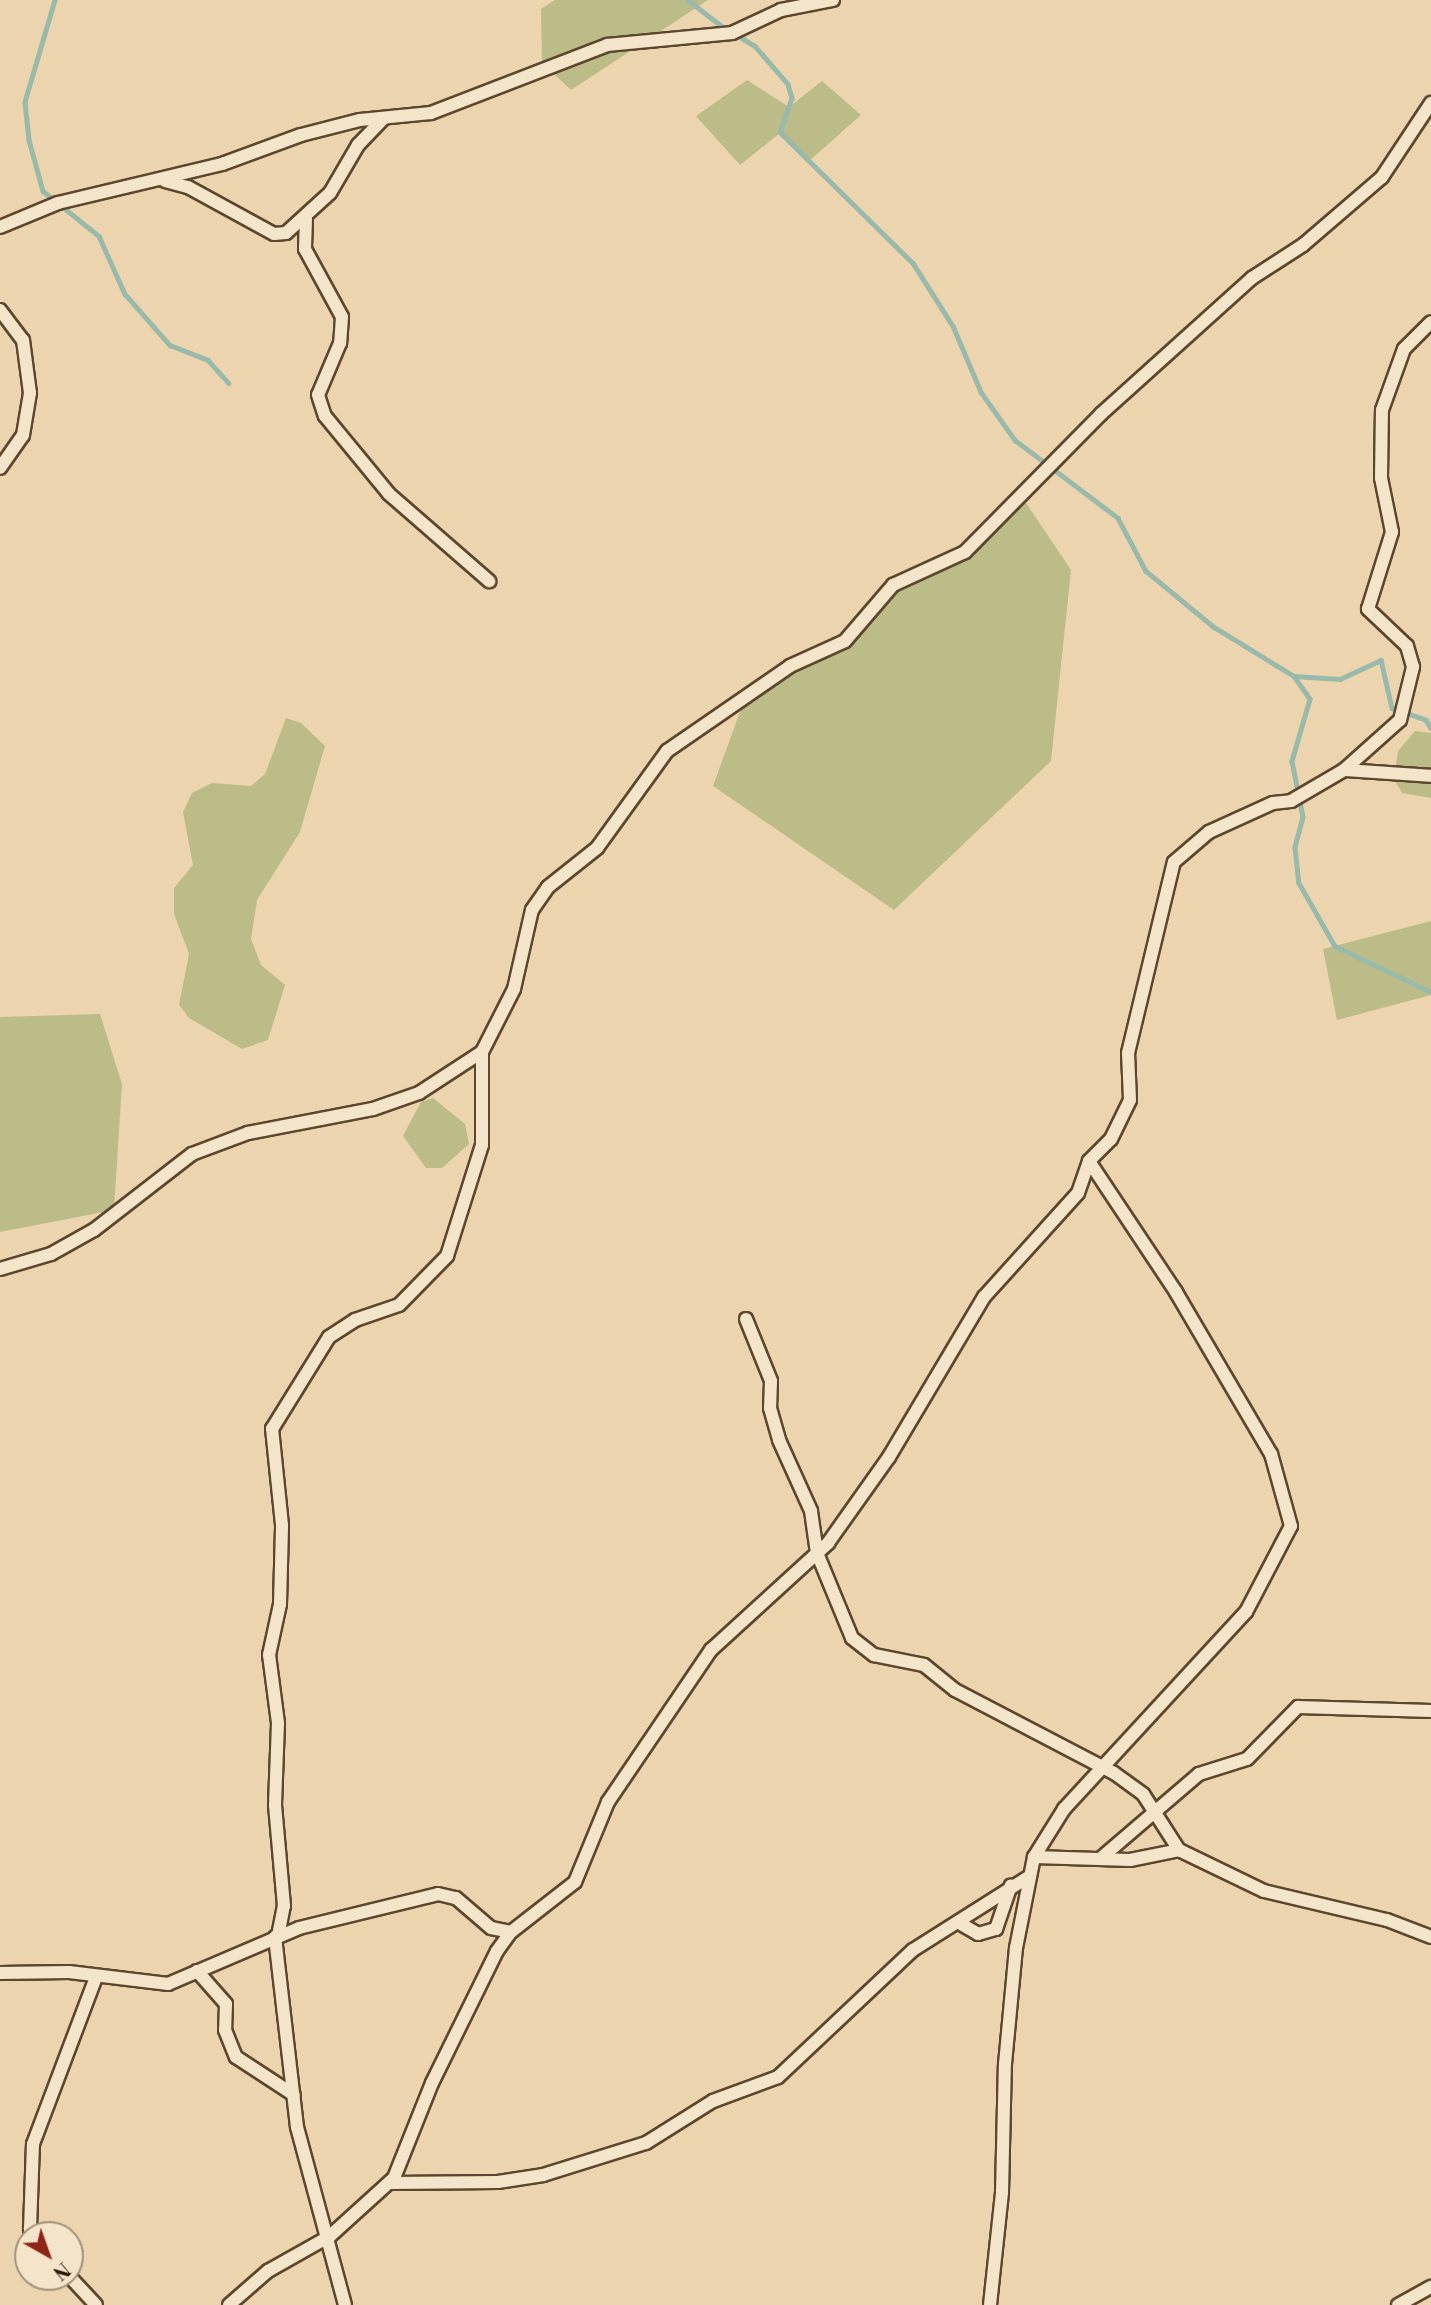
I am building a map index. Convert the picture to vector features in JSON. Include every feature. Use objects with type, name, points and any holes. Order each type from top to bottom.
[{"type":"street","points":[[0,228],[58,203],[222,164],[313,132],[443,109],[607,45],[732,33],[781,10],[833,0]]},
{"type":"street","points":[[345,2305],[330,2236],[313,2196],[294,2095],[276,1937],[284,1906],[275,1805],[278,1723],[269,1655],[280,1604],[282,1525],[272,1429],[329,1337],[355,1320],[399,1305],[447,1256],[482,1145],[482,1052],[514,989],[532,910],[548,887],[597,848],[661,757],[790,666],[845,641],[893,585],[965,552],[1101,414],[1252,278],[1303,245],[1382,177],[1431,103]]},
{"type":"street","points":[[155,178],[188,187],[274,234],[306,219],[330,193],[358,145],[384,118]]},
{"type":"street","points":[[306,219],[305,249],[342,317],[340,343],[318,395],[325,416],[389,494],[489,581]]},
{"type":"street","points":[[0,310],[23,340],[30,393],[23,435],[0,468]]},
{"type":"street","points":[[229,2305],[268,2271],[330,2236],[390,2183],[432,2083],[511,1932],[585,1868],[608,1802],[711,1650],[817,1553],[889,1457],[984,1297],[1077,1193],[1089,1161],[1111,1139],[1130,1100],[1128,1053],[1174,862],[1209,832],[1273,803],[1291,801],[1344,770],[1401,720],[1413,667],[1407,646],[1368,608],[1392,533],[1381,478],[1382,410],[1405,349],[1431,322]]},
{"type":"street","points":[[1344,770],[1431,776]]},
{"type":"street","points":[[0,1269],[51,1254],[94,1230],[192,1154],[248,1133],[373,1109],[419,1093],[482,1052]]},
{"type":"street","points":[[990,2305],[1002,2192],[1004,2064],[1034,1857],[1045,1833],[1101,1768],[1246,1612],[1291,1526],[1271,1454],[1225,1385],[1176,1292],[1089,1161]]},
{"type":"street","points":[[746,1318],[771,1381],[770,1408],[779,1440],[811,1511],[817,1553],[841,1623],[858,1643],[874,1655],[924,1665],[955,1690],[1101,1768],[1143,1794],[1154,1810],[1162,1831],[1179,1850],[1264,1891],[1387,1920],[1431,1937]]},
{"type":"street","points":[[1101,1858],[1199,1774],[1247,1759],[1298,1707],[1431,1712]]},
{"type":"street","points":[[1034,1857],[1138,1859],[1179,1850]]},
{"type":"street","points":[[390,2183],[498,2182],[543,2175],[646,2143],[713,2101],[778,2077],[914,1950],[961,1924],[1011,1885],[1030,1876]]},
{"type":"street","points":[[961,1924],[978,1934],[996,1929],[1011,1885]]},
{"type":"street","points":[[0,1973],[69,1972],[161,1984],[276,1937],[439,1894],[456,1898],[491,1928],[511,1932]]},
{"type":"street","points":[[197,1971],[226,2004],[225,2029],[236,2057],[294,2095]]},
{"type":"street","points":[[30,2221],[33,2144],[96,1977]]},
{"type":"street","points":[[1398,2305],[1431,2287]]},
{"type":"street","points":[[83,2291],[96,2305]]},
{"type":"green space","points":[[555,0],[708,0],[571,90],[542,63],[541,9]]},
{"type":"green space","points":[[747,80],[789,107],[822,81],[861,115],[808,162],[780,133],[740,165],[696,116]]},
{"type":"green space","points":[[1020,494],[1071,570],[1051,761],[894,910],[713,786],[745,698],[790,666],[839,649],[885,591],[945,568]]},
{"type":"green space","points":[[286,718],[301,723],[325,746],[300,832],[257,900],[251,939],[261,965],[285,985],[268,1040],[242,1049],[189,1018],[179,1005],[189,954],[174,914],[174,888],[193,865],[183,812],[192,793],[212,783],[251,786],[265,774]]},
{"type":"green space","points":[[1415,731],[1431,733],[1431,798],[1402,793],[1394,779],[1398,751]]},
{"type":"green space","points":[[1431,921],[1431,995],[1337,1020],[1323,949]]},
{"type":"green space","points":[[100,1014],[122,1084],[114,1210],[0,1232],[0,1017]]},
{"type":"green space","points":[[433,1098],[465,1124],[469,1144],[442,1168],[426,1168],[403,1136],[421,1102]]},
{"type":"waterway","points":[[55,0],[25,102],[29,140],[43,191],[99,236],[125,294],[170,345],[208,360],[229,383]]},
{"type":"waterway","points":[[688,0],[727,30]]},
{"type":"waterway","points":[[735,34],[755,46],[788,84],[792,98],[780,132],[913,263],[953,326],[981,392],[1015,440],[1118,518],[1146,571],[1214,627],[1294,676],[1310,699],[1292,761],[1303,817],[1295,847],[1299,883],[1335,946],[1431,992]]},
{"type":"waterway","points":[[1294,676],[1340,679],[1381,660],[1392,708],[1426,720],[1431,728]]}]
